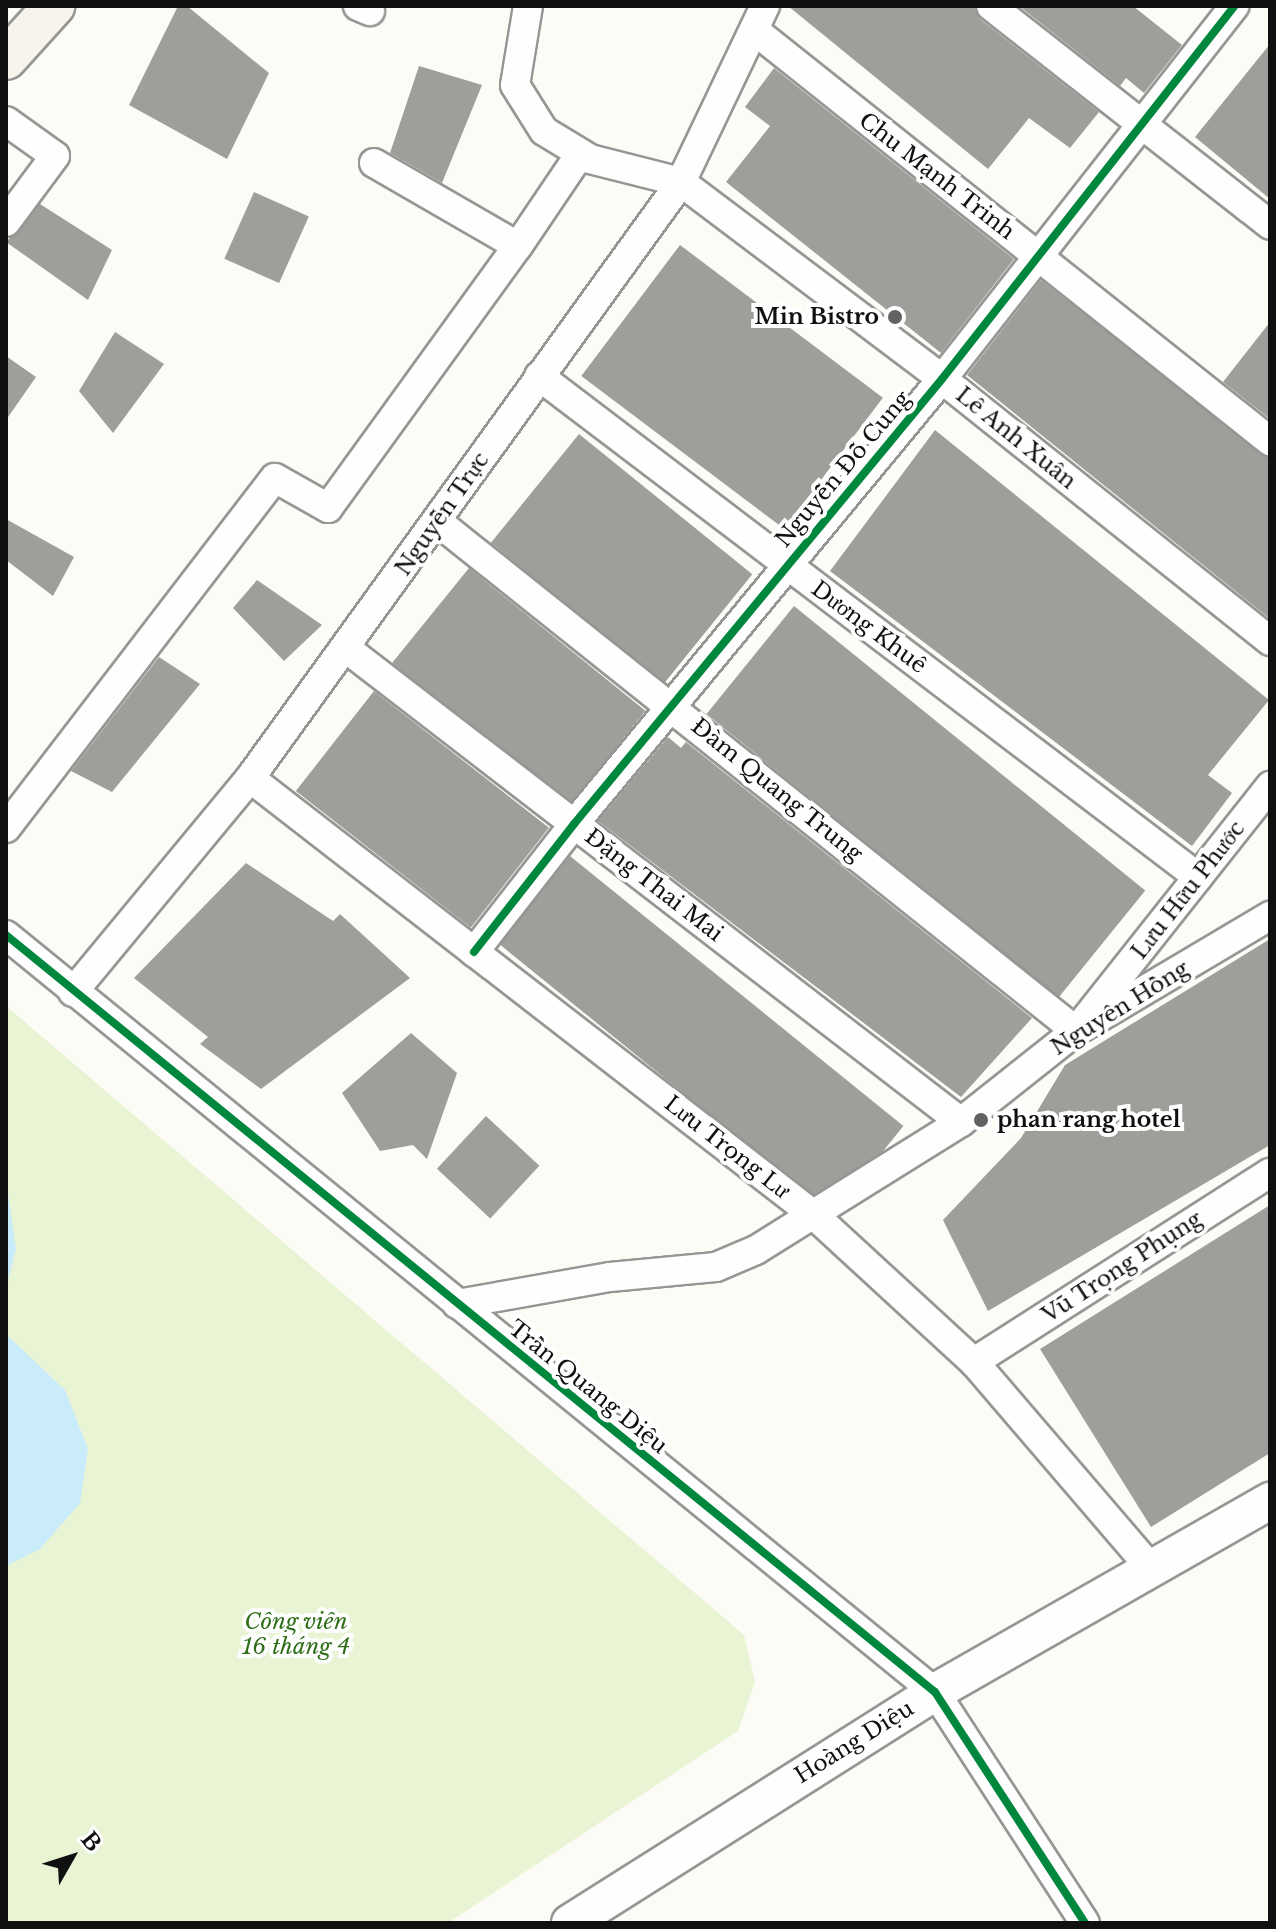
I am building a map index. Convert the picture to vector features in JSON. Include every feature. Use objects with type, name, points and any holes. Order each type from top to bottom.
[{"type":"main road","points":[[6,59],[54,6]]},
{"type":"street","points":[[528,6],[515,85],[544,131],[580,154],[681,182]]},
{"type":"street","points":[[991,6],[1270,225]]},
{"type":"street","name":"Nguyễn Đỗ Cung","points":[[474,952],[574,824],[942,379],[1234,6]]},
{"type":"street","name":"Nguyễn Trực","points":[[73,992],[250,778],[347,649],[539,376],[681,182],[759,18]]},
{"type":"street","name":"Chu Mạnh Trinh","points":[[759,18],[1038,256],[1270,441]]},
{"type":"street","points":[[6,121],[55,156],[6,222]]},
{"type":"street","points":[[6,828],[275,478],[328,508],[518,246],[580,154]]},
{"type":"street","points":[[374,163],[518,246]]},
{"type":"street","name":"Lê Anh Xuân","points":[[681,182],[942,379],[1270,641]]},
{"type":"street","name":"Dương Khuê","points":[[539,376],[1198,877]]},
{"type":"street","name":"Đàm Quang Trung","points":[[438,522],[672,705],[1076,1031]]},
{"type":"street","name":"Đặng Thai Mai","points":[[347,649],[961,1122]]},
{"type":"street","name":"Lưu Trọng Lư","points":[[250,778],[815,1216],[974,1362],[1153,1571]]},
{"type":"street","name":"Lưu Hữu Phước","points":[[1076,1031],[1270,786]]},
{"type":"street","name":"Nguyên Hồng","points":[[457,1304],[610,1277],[716,1267],[815,1216],[961,1122],[1076,1031],[1270,916]]},
{"type":"street","name":"Trần Quang Diệu","points":[[6,935],[935,1692],[1085,1923]]},
{"type":"street","name":"Vũ Trọng Phụng","points":[[974,1362],[1270,1173]]},
{"type":"street","name":"Hoàng Diệu","points":[[570,1923],[935,1692],[1153,1571],[1270,1501]]},
{"type":"green space","name":"Công viên 16 tháng 4","points":[[6,1006],[744,1635],[755,1682],[738,1731],[448,1923],[6,1923]]},
{"type":"water","points":[[6,1180],[16,1249],[6,1289]]},
{"type":"water","points":[[6,1334],[65,1390],[88,1449],[80,1503],[40,1549],[6,1566]]},
{"type":"building","points":[[178,6],[187,6],[269,73],[227,159],[129,105]]},
{"type":"building","points":[[788,6],[974,6],[980,19],[1099,112],[1070,148],[1029,118],[988,169]]},
{"type":"building","points":[[1019,6],[1133,6],[1182,45],[1144,93],[1126,78],[1120,86]]},
{"type":"building","points":[[1270,44],[1270,199],[1195,137]]},
{"type":"building","points":[[419,66],[482,85],[442,183],[390,153]]},
{"type":"building","points":[[774,68],[1014,259],[941,353],[726,182],[770,126],[745,107]]},
{"type":"building","points":[[254,192],[309,216],[279,283],[224,259]]},
{"type":"building","points":[[40,204],[112,250],[88,300],[6,242]]},
{"type":"building","points":[[680,245],[883,398],[784,529],[581,376]]},
{"type":"building","points":[[1041,280],[1270,458],[1270,619],[967,375]]},
{"type":"building","points":[[1270,322],[1270,419],[1223,382]]},
{"type":"building","points":[[115,332],[164,364],[113,433],[79,391]]},
{"type":"building","points":[[6,356],[36,377],[6,420]]},
{"type":"building","points":[[935,430],[1269,700],[1208,775],[1232,793],[1192,846],[830,571]]},
{"type":"building","points":[[579,434],[752,574],[664,683],[491,543]]},
{"type":"building","points":[[6,519],[74,557],[53,596],[6,560]]},
{"type":"building","points":[[469,568],[645,711],[569,806],[392,663]]},
{"type":"building","points":[[257,580],[322,625],[284,661],[233,608]]},
{"type":"building","points":[[794,606],[1145,890],[1058,998],[707,714]]},
{"type":"building","points":[[159,657],[200,684],[112,792],[71,771]]},
{"type":"building","points":[[374,691],[549,828],[471,928],[296,791]]},
{"type":"building","points":[[668,737],[681,748],[686,742],[1032,1018],[961,1097],[598,821]]},
{"type":"building","points":[[570,856],[903,1126],[832,1214],[499,944]]},
{"type":"building","points":[[246,863],[333,921],[340,914],[410,978],[261,1089],[200,1044],[208,1037],[134,978]]},
{"type":"building","points":[[1270,939],[1270,1145],[988,1311],[943,1220],[1021,1138],[1065,1065]]},
{"type":"building","points":[[411,1033],[457,1073],[427,1159],[413,1145],[380,1151],[342,1093]]},
{"type":"building","points":[[486,1116],[539,1166],[490,1218],[437,1169]]},
{"type":"building","points":[[1270,1205],[1270,1453],[1151,1527],[1040,1349]]},
{"type":"cycle path","points":[[474,952],[574,824],[942,379],[1234,6]]},
{"type":"cycle path","points":[[6,935],[935,1692],[1085,1923]]},
{"type":"place","name":"Min Bistro","points":[[895,317]]},
{"type":"place","name":"phan rang hotel","points":[[981,1120]]}]
